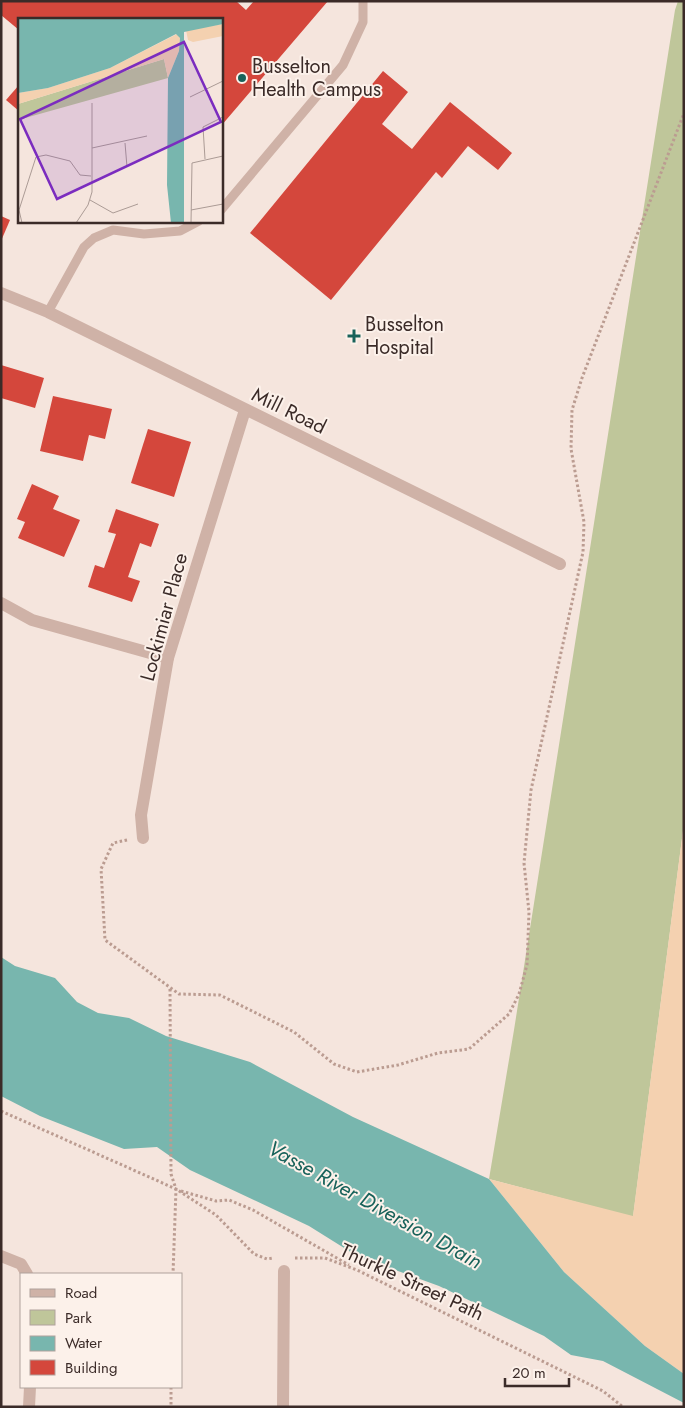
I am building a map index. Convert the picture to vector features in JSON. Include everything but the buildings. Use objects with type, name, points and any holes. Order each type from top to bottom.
[{"type":"street","name":"Mill Road","points":[[1,292],[48,312],[560,564]]},
{"type":"street","name":"Lockimiar Place","points":[[143,838],[141,815],[168,658],[245,410]]},
{"type":"street","points":[[1,603],[32,620],[168,658]]},
{"type":"street","points":[[1,1256],[22,1264],[26,1273]]},
{"type":"street","points":[[283,1407],[284,1271]]},
{"type":"street","points":[[29,1407],[30,1388]]},
{"type":"lane","points":[[222,209],[343,65],[363,22],[363,1]]},
{"type":"lane","points":[[48,312],[84,247],[94,238],[113,230],[144,234],[180,231],[197,222]]},
{"type":"path","points":[[143,838],[113,843],[101,869],[104,940],[178,994],[220,995],[294,1032],[334,1064],[357,1072],[398,1065],[438,1053],[469,1048],[509,1014],[518,994],[527,965],[529,912],[524,863],[531,790],[583,552],[584,522],[570,449],[572,410],[582,378],[684,113]]},
{"type":"path","points":[[170,989],[171,1174],[176,1190],[173,1273]]},
{"type":"path","points":[[1,1111],[176,1190],[216,1215],[254,1254],[267,1258],[276,1258]]},
{"type":"path","points":[[176,1190],[216,1201],[229,1200],[253,1210],[357,1270]]},
{"type":"path","name":"Thurkle Street Path","points":[[292,1258],[325,1258],[357,1270],[603,1391],[624,1407]]},
{"type":"path","points":[[171,1388],[171,1407]]},
{"type":"green space","points":[[678,1],[684,1],[684,823],[633,1217],[489,1179],[675,10]]},
{"type":"sand","points":[[684,823],[684,1374],[645,1346],[564,1272],[489,1179],[633,1216]]},
{"type":"water","name":"Vasse River Diversion Drain","points":[[1,957],[15,966],[55,978],[77,1002],[98,1013],[129,1018],[166,1036],[250,1062],[353,1117],[489,1179],[564,1272],[645,1346],[684,1374],[684,1403],[603,1361],[571,1355],[544,1336],[439,1286],[357,1256],[309,1226],[190,1170],[157,1147],[124,1149],[40,1116],[1,1096]]},
{"type":"place","name":"Busselton Health Campus","points":[[242,78]]},
{"type":"place","name":"Busselton Hospital","points":[[354,336]]}]
